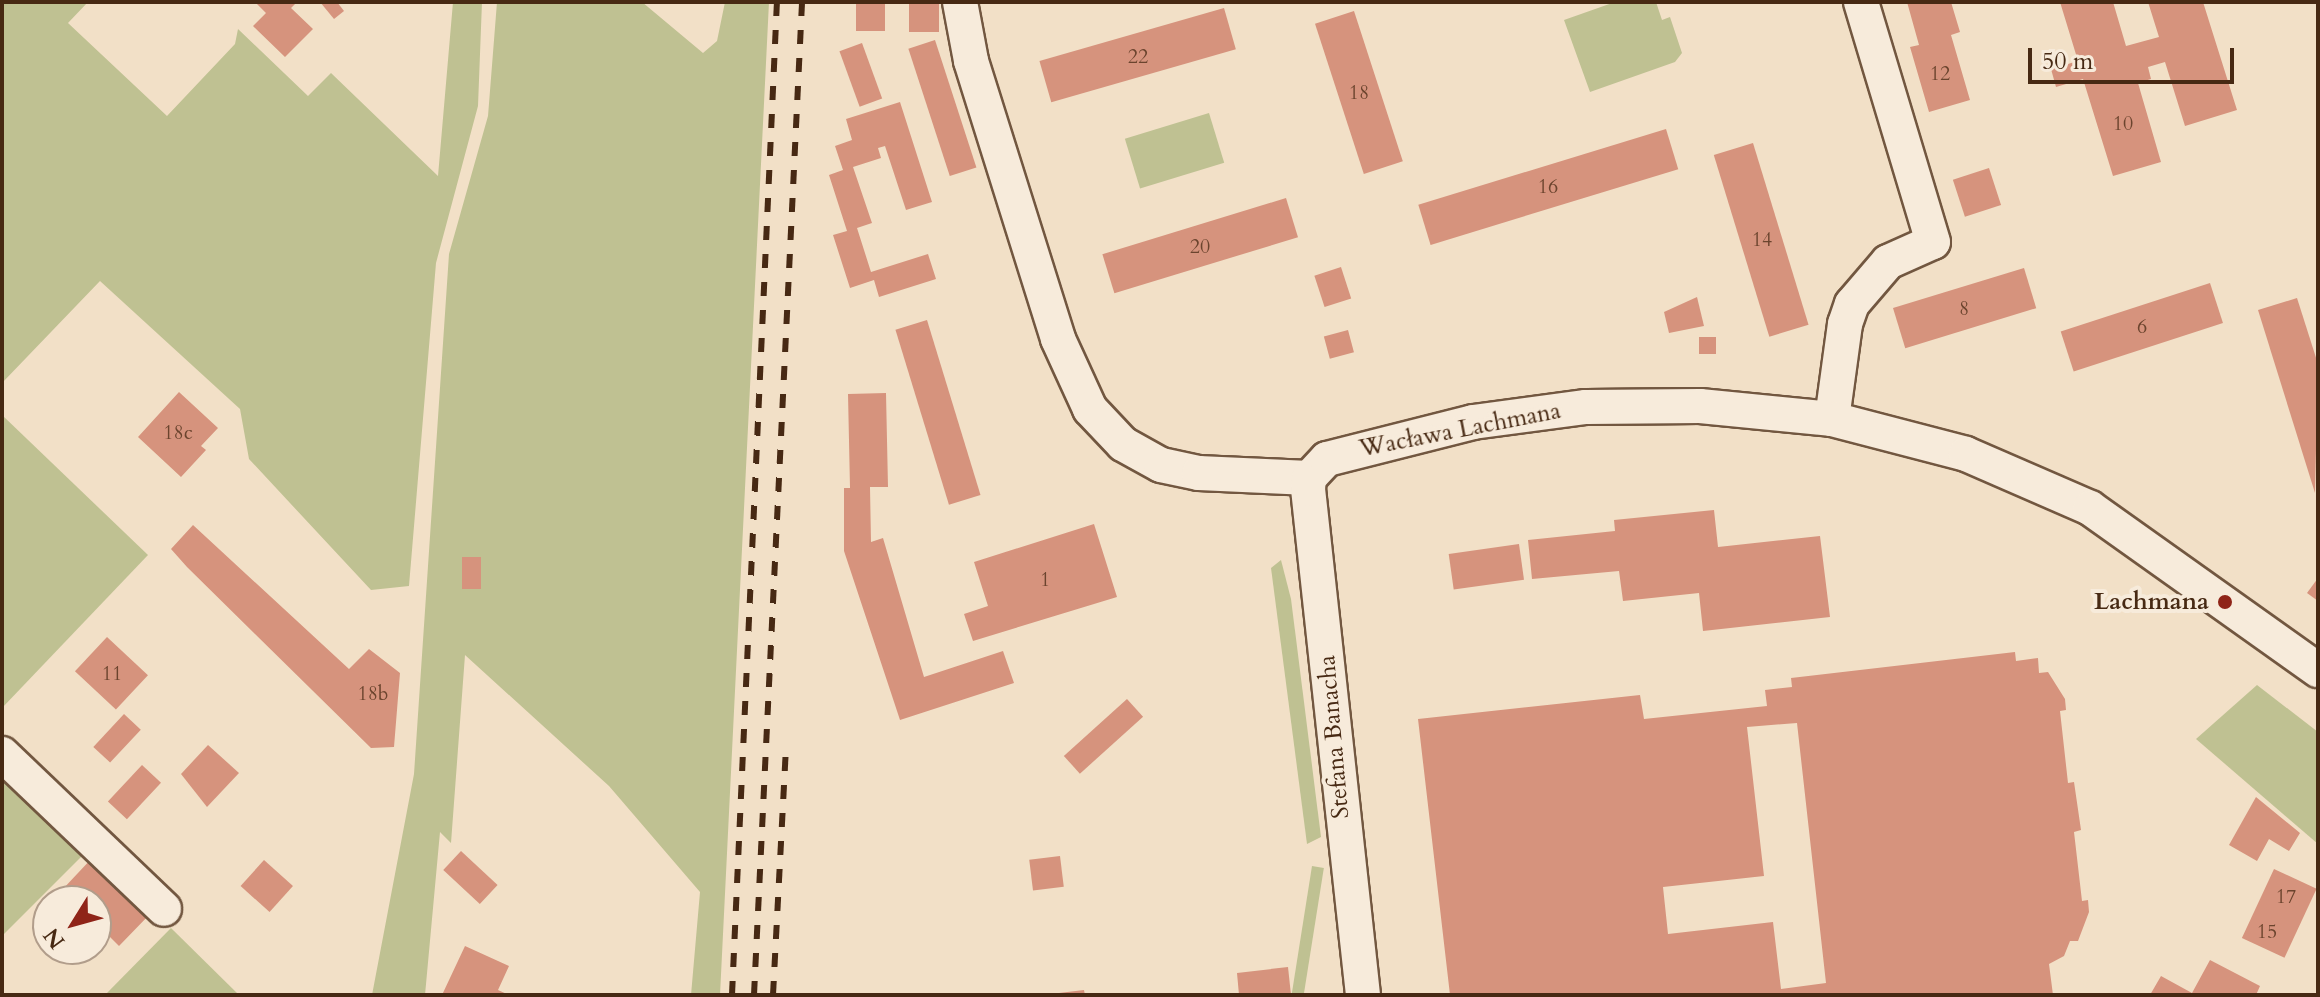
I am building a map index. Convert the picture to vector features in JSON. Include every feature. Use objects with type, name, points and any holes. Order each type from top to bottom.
[{"type":"street","points":[[960,2],[971,61],[1058,339],[1090,409],[1123,444],[1172,469],[1309,478]]},
{"type":"street","points":[[1832,419],[1845,324],[1852,304],[1888,262],[1933,242],[1861,2]]},
{"type":"street","name":"Wacława Lachmana","points":[[1309,478],[1327,459],[1374,445],[1555,409],[1700,406],[1832,419],[1966,454],[2090,508],[2318,670]]},
{"type":"street","name":"Stefana Banacha","points":[[1309,478],[1333,753],[1363,995]]},
{"type":"street","points":[[2,754],[164,909]]},
{"type":"green space","points":[[2,2],[88,2],[68,23],[167,116],[235,44],[238,29],[308,96],[331,73],[438,176],[453,2],[482,2],[478,106],[436,263],[409,586],[371,590],[249,459],[240,409],[100,281],[2,383]]},
{"type":"green space","points":[[497,2],[642,2],[703,53],[717,41],[725,2],[769,2],[720,995],[691,995],[700,892],[609,786],[465,655],[451,843],[440,832],[425,995],[372,995],[414,774],[449,254],[488,116]]},
{"type":"green space","points":[[1615,2],[1656,2],[1662,20],[1670,17],[1682,53],[1675,62],[1590,92],[1564,20]]},
{"type":"green space","points":[[1209,113],[1224,163],[1140,188],[1125,139]]},
{"type":"green space","points":[[2,415],[148,555],[2,708]]},
{"type":"green space","points":[[1281,560],[1291,599],[1321,837],[1307,844],[1271,568]]},
{"type":"green space","points":[[2257,685],[2318,732],[2318,844],[2196,739]]},
{"type":"green space","points":[[2,772],[89,849],[53,885],[32,885],[32,906],[2,936]]},
{"type":"green space","points":[[1312,866],[1324,868],[1304,995],[1292,994]]},
{"type":"green space","points":[[171,928],[239,995],[105,995]]},
{"type":"building","points":[[255,2],[297,2],[291,8],[313,29],[285,57],[253,26],[266,13]]},
{"type":"building","points":[[320,2],[337,2],[344,11],[334,19]]},
{"type":"building","points":[[856,2],[885,2],[885,31],[856,31]]},
{"type":"building","points":[[909,2],[939,2],[939,32],[909,32]]},
{"type":"building","points":[[1907,2],[1951,2],[1960,32],[1951,35],[1970,100],[1929,112],[1910,47],[1919,45]]},
{"type":"building","points":[[2060,2],[2113,2],[2126,46],[2159,37],[2148,2],[2203,2],[2237,110],[2185,126],[2165,62],[2148,67],[2151,79],[2138,83],[2161,162],[2113,176],[2083,79],[2056,87],[2051,69],[2078,61]]},
{"type":"building","points":[[1224,8],[1236,49],[1051,102],[1039,61]]},
{"type":"building","points":[[1354,11],[1403,161],[1364,174],[1315,24]]},
{"type":"building","points":[[935,40],[976,167],[950,176],[908,49]]},
{"type":"building","points":[[862,43],[882,98],[860,107],[839,51]]},
{"type":"building","points":[[900,102],[932,202],[906,210],[885,146],[878,148],[881,158],[853,167],[872,223],[857,228],[871,272],[928,254],[936,279],[879,297],[874,280],[850,288],[833,235],[847,231],[829,175],[843,170],[835,146],[852,140],[846,119]]},
{"type":"building","points":[[1666,129],[1678,169],[1431,245],[1418,205]]},
{"type":"building","points":[[1753,143],[1809,325],[1769,337],[1714,155]]},
{"type":"building","points":[[1989,168],[2001,205],[1965,217],[1953,180]]},
{"type":"building","points":[[1286,198],[1298,237],[1114,293],[1102,254]]},
{"type":"building","points":[[1341,267],[1351,298],[1325,307],[1314,276]]},
{"type":"building","points":[[2024,268],[2036,308],[1905,348],[1893,308]]},
{"type":"building","points":[[2210,283],[2223,323],[2074,371],[2061,332]]},
{"type":"building","points":[[1697,297],[1704,326],[1669,333],[1664,312]]},
{"type":"building","points":[[2297,298],[2318,364],[2315,493],[2258,310]]},
{"type":"building","points":[[927,320],[981,495],[949,505],[895,330]]},
{"type":"building","points":[[1348,330],[1354,352],[1330,359],[1324,336]]},
{"type":"building","points":[[1699,337],[1716,337],[1716,354],[1699,354]]},
{"type":"building","points":[[179,392],[218,428],[201,446],[206,450],[181,477],[138,437]]},
{"type":"building","points":[[886,393],[888,487],[870,487],[871,542],[883,538],[924,677],[1003,651],[1014,683],[900,720],[844,551],[844,488],[850,488],[848,394]]},
{"type":"building","points":[[1714,510],[1718,547],[1820,536],[1830,617],[1703,631],[1699,593],[1623,601],[1619,571],[1532,579],[1528,540],[1615,531],[1614,520]]},
{"type":"building","points":[[1094,524],[1117,597],[973,641],[964,614],[988,606],[974,562]]},
{"type":"building","points":[[193,525],[349,669],[369,649],[400,673],[394,747],[371,748],[187,567],[171,549]]},
{"type":"building","points":[[1519,544],[1524,580],[1454,590],[1449,554]]},
{"type":"building","points":[[462,557],[481,557],[481,589],[462,589]]},
{"type":"building","points":[[2318,578],[2318,601],[2307,593]]},
{"type":"building","points":[[107,637],[148,675],[116,710],[75,671]]},
{"type":"building","points":[[2015,652],[2016,661],[2038,658],[2039,673],[2048,672],[2065,699],[2066,710],[2060,711],[2068,783],[2074,782],[2081,830],[2074,832],[2082,901],[2088,900],[2089,912],[2078,941],[2070,941],[2064,956],[2049,964],[2053,995],[1450,995],[1418,719],[1640,695],[1644,719],[1767,706],[1765,690],[1792,687],[1791,678]],"holes":[[[1797,723],[1826,983],[1781,989],[1773,922],[1668,934],[1663,887],[1764,876],[1747,727]]]},
{"type":"building","points":[[1127,699],[1143,717],[1080,774],[1064,756]]},
{"type":"building","points":[[124,714],[141,730],[110,763],[93,747]]},
{"type":"building","points":[[208,745],[239,773],[207,807],[181,774]]},
{"type":"building","points":[[142,765],[161,783],[127,819],[108,802]]},
{"type":"building","points":[[2256,797],[2300,833],[2289,851],[2269,839],[2257,861],[2229,845]]},
{"type":"building","points":[[461,851],[498,885],[480,904],[443,870]]},
{"type":"building","points":[[1060,856],[1064,887],[1033,891],[1029,860]]},
{"type":"building","points":[[93,857],[151,913],[119,946],[112,939],[112,885],[67,885]]},
{"type":"building","points":[[264,860],[293,886],[270,912],[241,886]]},
{"type":"building","points":[[2274,869],[2317,889],[2284,958],[2242,938]]},
{"type":"building","points":[[465,946],[509,966],[498,990],[509,995],[442,995]]},
{"type":"building","points":[[2210,960],[2260,986],[2256,995],[2150,995],[2161,976],[2192,993]]},
{"type":"building","points":[[1288,967],[1291,995],[1239,995],[1237,973]]},
{"type":"building","points":[[1084,990],[1085,995],[1059,995],[1059,993]]},
{"type":"railway","points":[[732,995],[777,2]]},
{"type":"railway","points":[[754,995],[802,2]]},
{"type":"railway","points":[[773,995],[786,749]]},
{"type":"place","name":"Lachmana","points":[[2225,602]]}]
